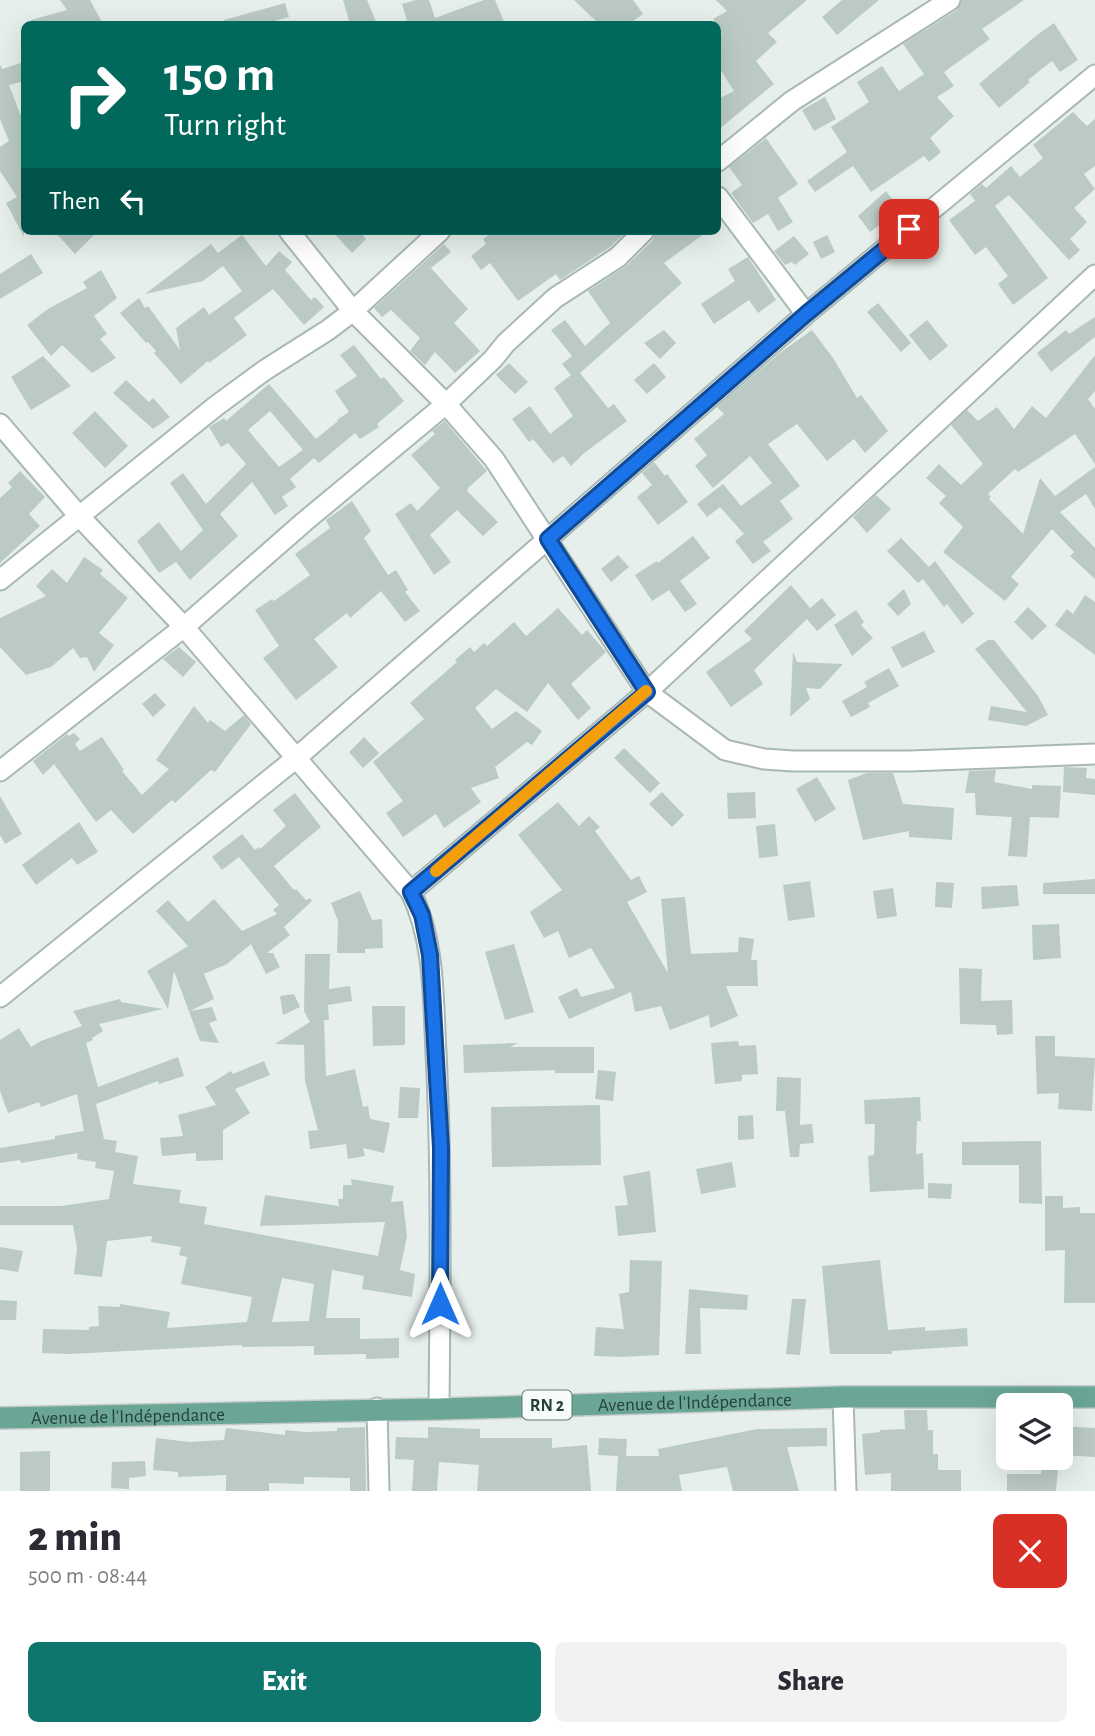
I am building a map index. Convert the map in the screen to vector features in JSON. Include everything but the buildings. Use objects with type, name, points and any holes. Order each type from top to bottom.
[{"type":"main road","name":"Avenue de l'Indépendance","points":[[0,1418],[377,1408],[439,1409],[843,1396],[1095,1397]]},
{"type":"street","points":[[721,159],[792,101],[950,0]]},
{"type":"street","points":[[0,997],[295,759],[806,314],[1095,75]]},
{"type":"street","points":[[721,201],[806,314]]},
{"type":"street","points":[[292,235],[353,311],[446,404],[494,459],[647,692],[725,750],[764,760],[911,761],[1095,754]]},
{"type":"street","points":[[0,580],[255,377],[353,311],[436,235]]},
{"type":"street","points":[[0,772],[184,627],[304,522],[446,404],[555,298],[618,257],[640,235]]},
{"type":"street","points":[[411,892],[647,692],[1095,275]]},
{"type":"street","points":[[0,424],[79,516],[184,627],[411,892],[422,915],[430,955],[439,1121],[439,1409]]},
{"type":"street","points":[[843,1396],[846,1491]]},
{"type":"street","points":[[377,1408],[379,1491]]},
{"type":"slow traffic","points":[[436,871],[646,691]]},
{"type":"route","points":[[440,1304],[441,1148],[430,955],[422,915],[411,892],[647,692],[548,539],[806,314],[909,229]]}]
